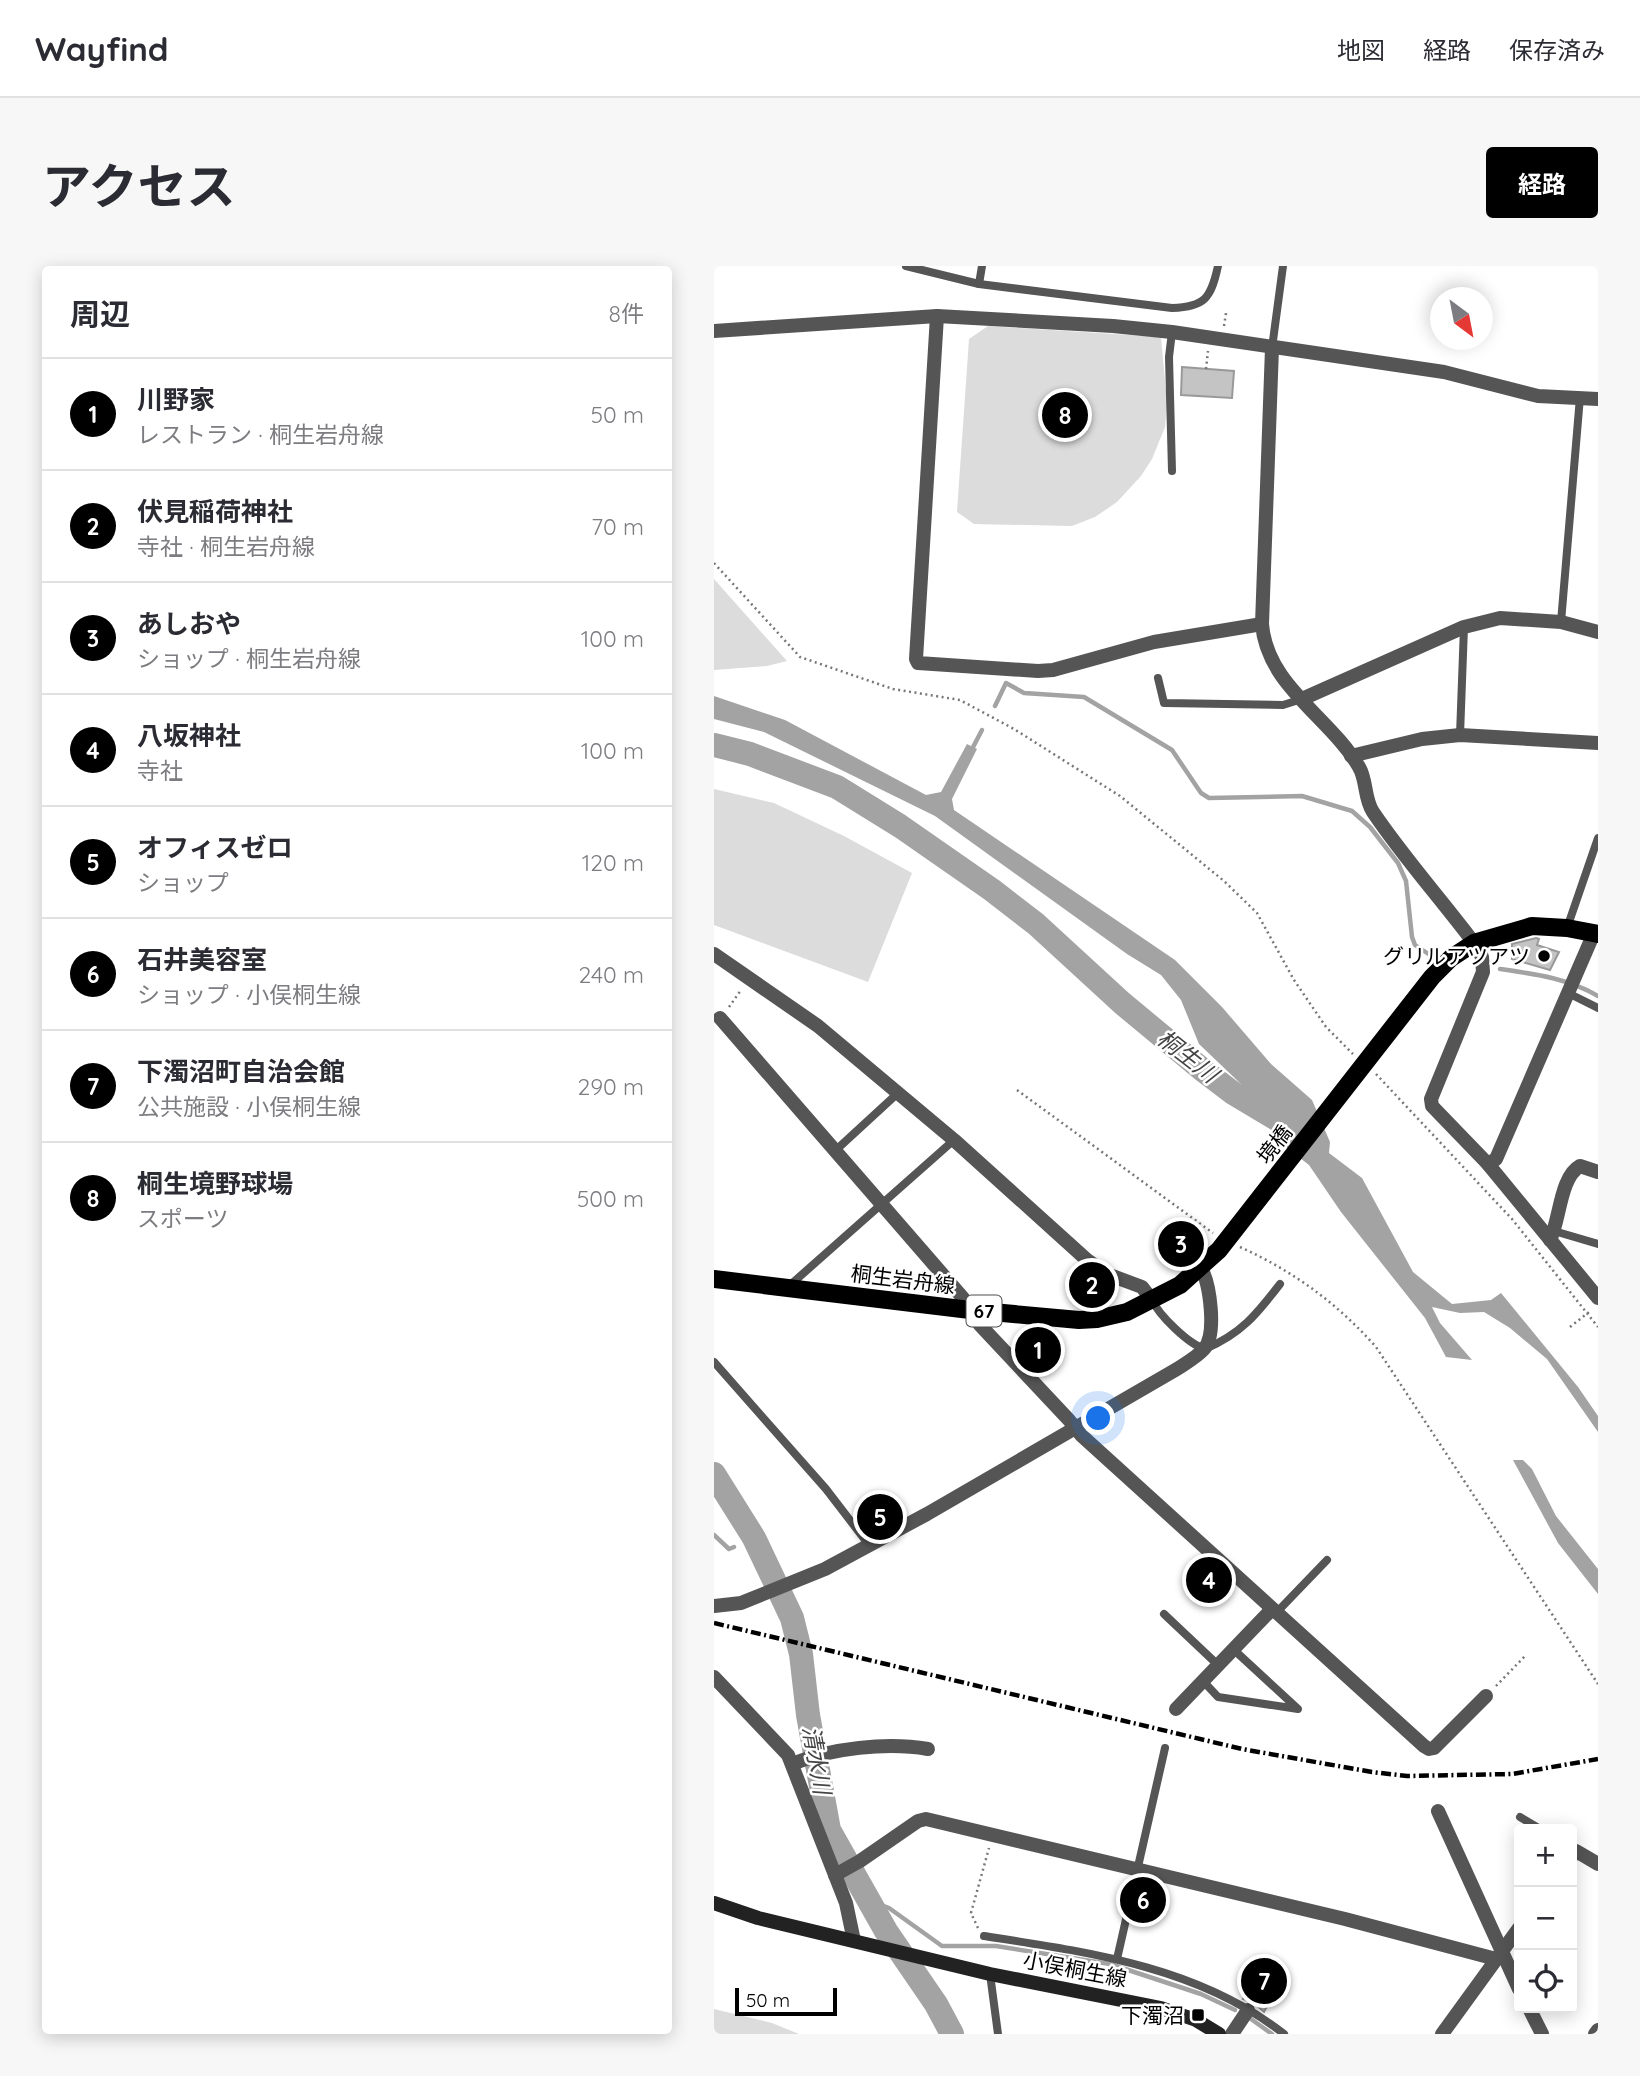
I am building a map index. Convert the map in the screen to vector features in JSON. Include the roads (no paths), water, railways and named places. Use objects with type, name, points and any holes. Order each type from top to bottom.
[{"type":"main road","name":"67","points":[[1474,943],[1532,926],[1596,933]]},
{"type":"main road","name":"境橋","points":[[1225,1239],[1432,977],[1451,957],[1474,943]]},
{"type":"main road","name":"桐生岩舟線","points":[[714,1279],[970,1310],[1079,1320],[1097,1319],[1128,1312],[1180,1285],[1201,1268],[1225,1239]]},
{"type":"main road","points":[[714,1903],[758,1918],[854,1941]]},
{"type":"main road","name":"小俣桐生線","points":[[854,1941],[990,1974],[1161,2008],[1196,2020],[1219,2034]]},
{"type":"street","points":[[937,316],[916,659],[918,663],[1054,670],[1154,642],[1262,624]]},
{"type":"street","points":[[714,331],[937,316],[1171,332],[1444,372],[1538,396],[1598,399]]},
{"type":"street","points":[[1272,348],[1263,641],[1280,675],[1360,769],[1371,810],[1482,957],[1483,972],[1431,1099],[1432,1106],[1552,1236],[1595,1304]]},
{"type":"street","points":[[1302,699],[1464,627],[1500,618],[1561,622],[1598,632]]},
{"type":"street","points":[[1351,756],[1422,739],[1460,735],[1598,743]]},
{"type":"street","points":[[1488,1164],[1496,1158],[1596,933]]},
{"type":"street","points":[[714,954],[818,1026],[954,1140],[1087,1260],[1107,1274],[1142,1287],[1152,1300]]},
{"type":"street","points":[[720,1018],[883,1203],[963,1298],[980,1325],[1074,1428],[1429,1749],[1434,1748],[1486,1696]]},
{"type":"street","points":[[1552,1236],[1563,1191],[1572,1173],[1580,1166],[1598,1172]]},
{"type":"street","points":[[714,1606],[732,1606],[766,1595],[869,1545],[1169,1374],[1205,1349],[1210,1332],[1210,1304],[1209,1284],[1201,1268]]},
{"type":"street","points":[[1176,1709],[1233,1649],[1275,1611]]},
{"type":"street","points":[[716,1684],[798,1762],[838,1874],[854,1941]]},
{"type":"street","points":[[798,1762],[825,1755],[904,1745],[928,1749]]},
{"type":"street","points":[[1438,1811],[1499,1956],[1514,1981]]},
{"type":"street","points":[[838,1874],[918,1821],[926,1819],[1499,1956]]},
{"type":"street","points":[[1577,1854],[1598,1864]]},
{"type":"street","points":[[1442,2034],[1514,1935]]},
{"type":"street","points":[[1232,2034],[1248,2010]]},
{"type":"street","points":[[1532,2013],[1542,2034]]},
{"type":"street","points":[[1595,2034],[1598,2030]]},
{"type":"lane","points":[[906,266],[979,284],[1172,308],[1192,307],[1204,302],[1214,285],[1218,266]]},
{"type":"lane","points":[[979,284],[982,266]]},
{"type":"lane","points":[[1272,348],[1283,266]]},
{"type":"lane","points":[[1171,332],[1169,356],[1172,471]]},
{"type":"lane","points":[[1561,622],[1580,397]]},
{"type":"lane","points":[[1460,735],[1464,627]]},
{"type":"lane","points":[[1158,678],[1164,703],[1283,705],[1302,699]]},
{"type":"lane","points":[[1567,928],[1598,838]]},
{"type":"lane","points":[[1568,993],[1598,1008]]},
{"type":"lane","points":[[835,1150],[898,1093]]},
{"type":"lane","points":[[786,1288],[954,1140]]},
{"type":"lane","points":[[1552,1236],[1598,1244]]},
{"type":"lane","points":[[1152,1300],[1161,1315],[1197,1346],[1205,1349],[1243,1328],[1280,1284]]},
{"type":"lane","points":[[714,1362],[827,1489],[869,1545]]},
{"type":"lane","points":[[1275,1611],[1327,1560]]},
{"type":"lane","points":[[1164,1614],[1219,1665]]},
{"type":"lane","points":[[1203,1681],[1218,1697],[1298,1709],[1233,1649]]},
{"type":"lane","points":[[1117,1959],[1135,1870],[1165,1748]]},
{"type":"lane","points":[[1520,1817],[1532,1824]]},
{"type":"lane","points":[[984,1936],[1117,1959],[1195,1982],[1248,2010],[1284,2034]]},
{"type":"lane","points":[[990,1974],[998,2034]]},
{"type":"waterway","points":[[995,706],[1006,683],[1024,693],[1084,697],[1172,750],[1201,793],[1209,798],[1302,796],[1352,811],[1370,827],[1398,863],[1406,881],[1412,937],[1415,945],[1433,957]]},
{"type":"waterway","points":[[971,751],[982,730]]},
{"type":"waterway","name":"桐生川","points":[[714,745],[750,754],[837,787],[900,826],[1036,924],[1122,1003],[1204,1071],[1233,1093],[1300,1133]]},
{"type":"waterway","points":[[1500,969],[1562,981],[1598,996]]},
{"type":"waterway","name":"清水川","points":[[714,1474],[754,1538],[792,1618],[801,1654],[808,1715],[829,1830],[886,1931],[936,2004],[952,2034]]},
{"type":"waterway","points":[[714,1535],[729,1549],[734,1547]]},
{"type":"waterway","points":[[868,1900],[889,1908],[942,1946],[996,1946],[1110,1964],[1201,1994],[1235,2010]]},
{"type":"waterway","points":[[1251,2019],[1272,2034]]},
{"type":"railway","points":[[714,1623],[1242,1749],[1372,1772],[1407,1776],[1512,1774],[1598,1759]]},
{"type":"place","name":"桐生境野球場","points":[[1065,415]]},
{"type":"place","name":"グリルアツアツ","points":[[1544,956]]},
{"type":"place","name":"あしおや","points":[[1181,1244]]},
{"type":"place","name":"伏見稲荷神社","points":[[1092,1285]]},
{"type":"place","name":"川野家","points":[[1038,1350]]},
{"type":"place","name":"オフィスゼロ","points":[[880,1517]]},
{"type":"place","name":"八坂神社","points":[[1209,1580]]},
{"type":"place","name":"石井美容室","points":[[1143,1900]]},
{"type":"place","name":"下濁沼町自治会館","points":[[1264,1981]]},
{"type":"place","name":"下濁沼","points":[[1198,2015]]}]
